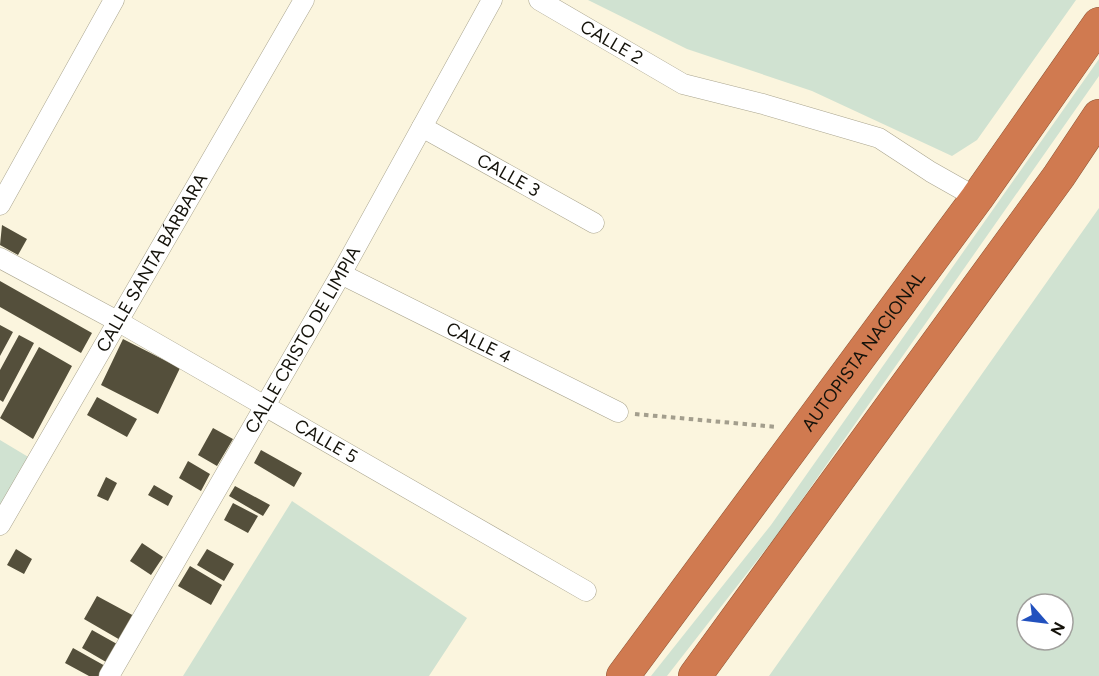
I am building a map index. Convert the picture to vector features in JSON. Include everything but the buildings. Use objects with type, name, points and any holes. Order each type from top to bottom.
[{"type":"highway","name":"AUTOPISTA NACIONAL","points":[[623,676],[977,198],[1099,24]]},
{"type":"highway","points":[[695,676],[1052,186],[1099,116]]},
{"type":"street","points":[[0,206],[114,0]]},
{"type":"street","name":"CALLE SANTA BÁRBARA","points":[[0,525],[304,0]]},
{"type":"street","name":"CALLE CRISTO DE LIMPIA","points":[[109,676],[341,274],[492,0]]},
{"type":"street","name":"CALLE 2","points":[[539,0],[683,84],[763,104],[879,138],[977,198]]},
{"type":"street","name":"CALLE 3","points":[[422,127],[594,223]]},
{"type":"street","name":"CALLE 5","points":[[0,258],[119,322],[586,591]]},
{"type":"street","name":"CALLE 4","points":[[341,274],[618,412]]},
{"type":"path","points":[[618,412],[805,430]]},
{"type":"green space","points":[[588,0],[1076,0],[977,140],[952,156],[812,91],[687,49]]},
{"type":"green space","points":[[1099,59],[1099,76],[780,531],[667,676],[651,676],[771,525]]},
{"type":"green space","points":[[1099,208],[1099,676],[769,676]]},
{"type":"green space","points":[[0,440],[30,458],[0,509]]},
{"type":"green space","points":[[292,501],[467,618],[429,676],[183,676]]}]
